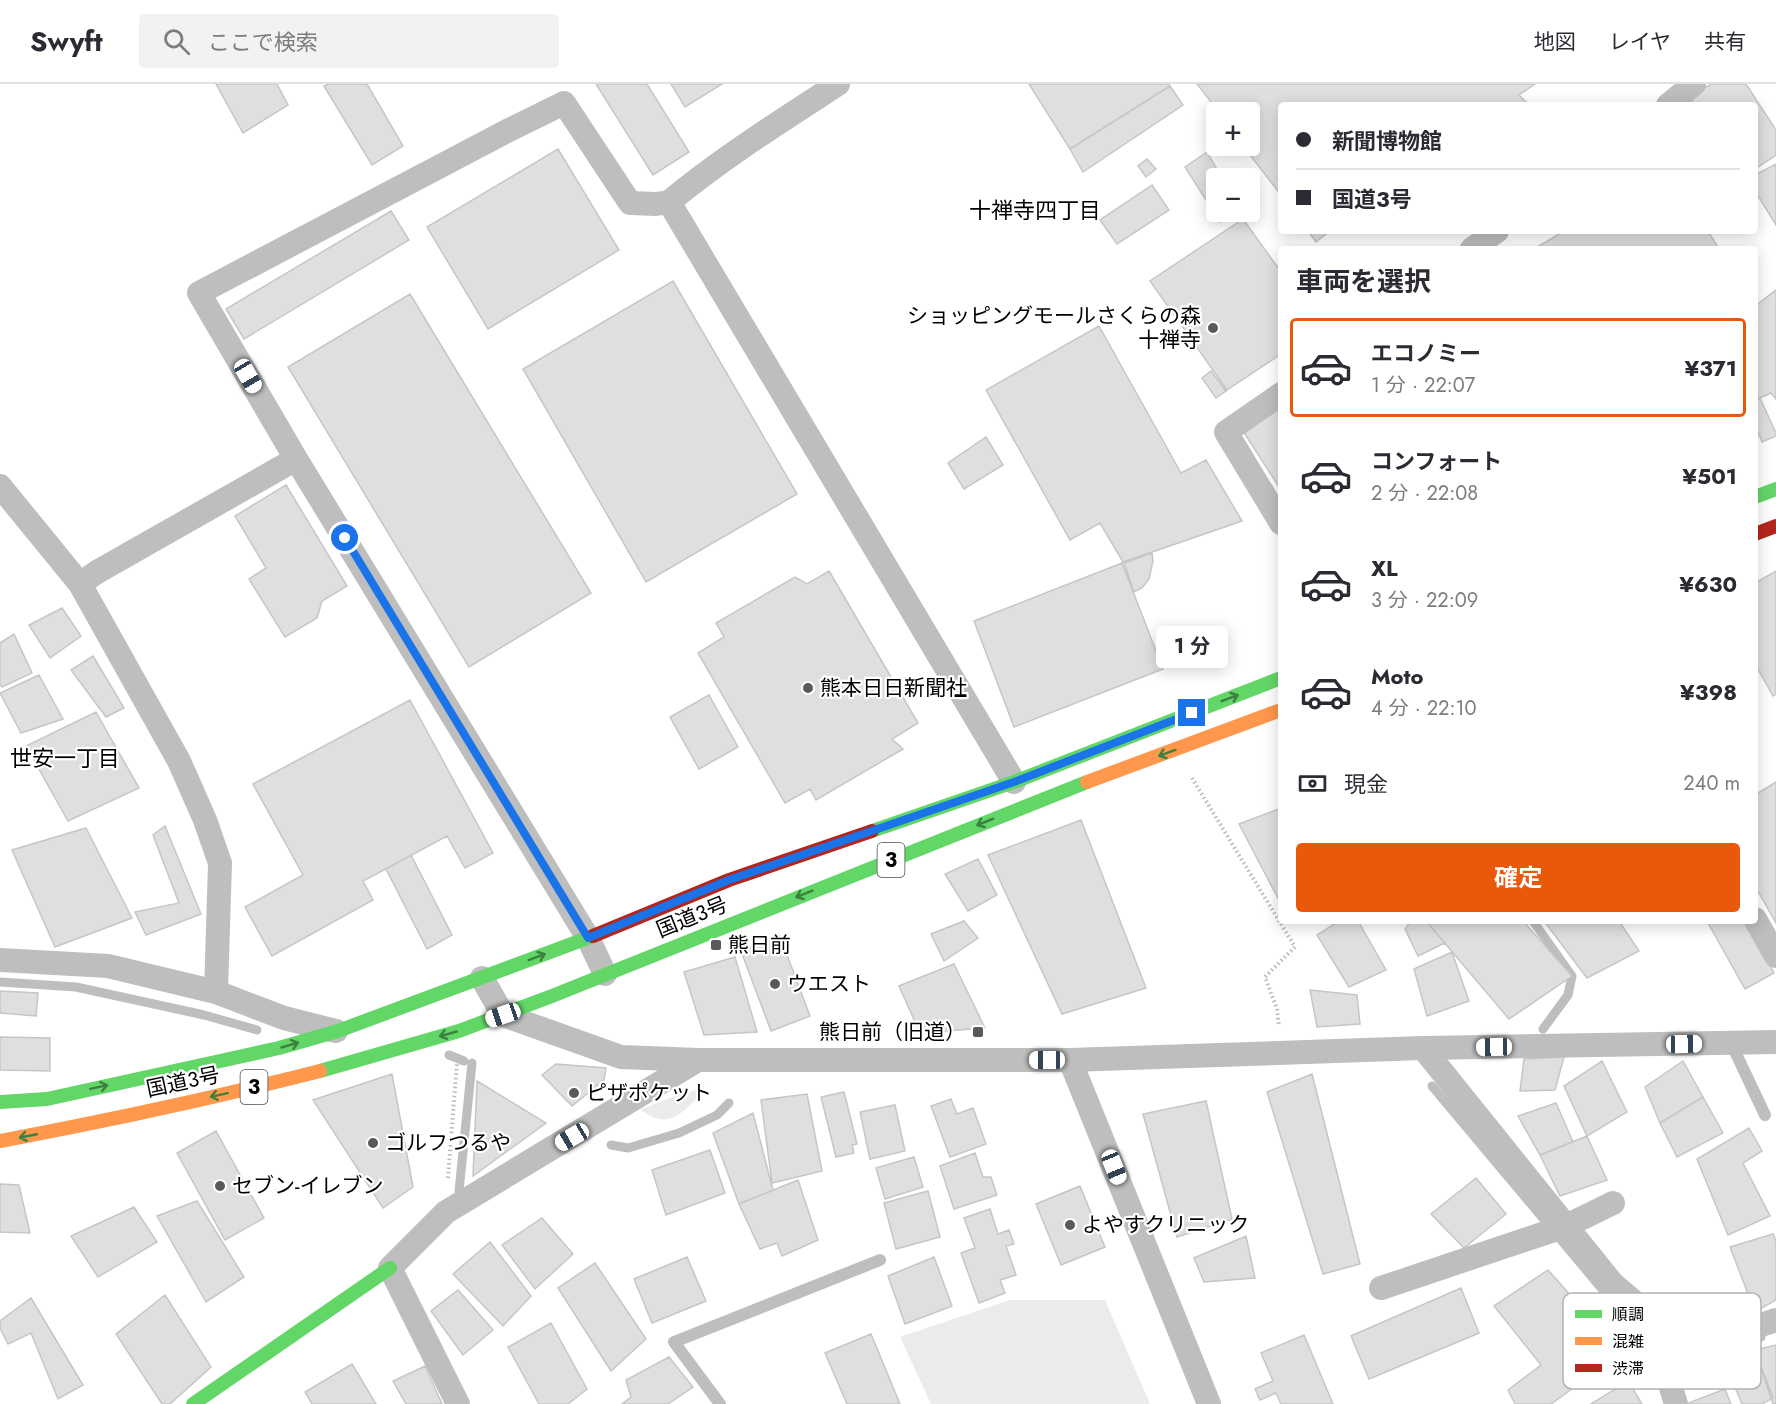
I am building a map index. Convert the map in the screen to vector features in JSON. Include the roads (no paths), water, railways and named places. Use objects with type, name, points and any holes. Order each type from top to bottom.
[{"type":"main road","points":[[1758,496],[1776,489]]},
{"type":"main road","points":[[1758,533],[1776,526]]},
{"type":"main road","name":"国道3号","points":[[0,1102],[59,1096],[279,1048],[338,1031],[588,938],[729,880],[1014,782],[1278,679]]},
{"type":"main road","name":"国道3号","points":[[0,1141],[253,1088],[459,1031],[1037,801],[1278,711]]},
{"type":"main road","points":[[193,1404],[390,1268]]},
{"type":"street","points":[[605,974],[588,938],[296,459],[199,293],[564,103],[630,203],[656,204],[669,201],[789,115],[838,84]]},
{"type":"street","points":[[1672,102],[1694,84]]},
{"type":"street","points":[[669,201],[1014,782]]},
{"type":"street","points":[[1476,246],[1493,234]]},
{"type":"street","points":[[1278,396],[1226,432],[1278,518]]},
{"type":"street","points":[[80,584],[97,572],[296,459]]},
{"type":"street","points":[[0,486],[80,584],[179,761],[205,820],[220,863],[216,992]]},
{"type":"street","points":[[1758,924],[1776,956]]},
{"type":"street","points":[[0,960],[108,966],[216,992],[284,1018],[338,1031]]},
{"type":"street","points":[[482,978],[503,1015],[621,1057],[698,1060],[1070,1060],[1423,1048],[1776,1042]]},
{"type":"street","points":[[1423,1048],[1612,1283],[1624,1293]]},
{"type":"street","points":[[458,1404],[390,1268],[446,1212],[698,1060]]},
{"type":"street","points":[[1070,1060],[1209,1404]]},
{"type":"street","points":[[1381,1288],[1566,1226],[1613,1203]]},
{"type":"street","points":[[1761,1325],[1776,1320]]},
{"type":"street","points":[[1671,1389],[1676,1404]]},
{"type":"lane","points":[[1731,1043],[1765,1115]]},
{"type":"lane","points":[[720,1404],[674,1342],[880,1260]]},
{"type":"waterway","points":[[1535,924],[1572,976],[1568,995],[1543,1029]]},
{"type":"waterway","points":[[0,982],[76,987],[204,1015],[257,1030]]},
{"type":"waterway","points":[[449,1055],[464,1061]]},
{"type":"waterway","points":[[459,1191],[472,1063]]},
{"type":"waterway","points":[[1432,1086],[1605,1293]]},
{"type":"waterway","points":[[611,1145],[628,1148],[679,1133],[717,1115],[729,1103]]},
{"type":"place","name":"ショッピングモールさくらの森 十禅寺","points":[[1213,328]]},
{"type":"place","name":"熊本日日新聞社","points":[[808,688]]},
{"type":"place","name":"熊日前","points":[[716,945]]},
{"type":"place","name":"ウエスト","points":[[775,984]]},
{"type":"place","name":"熊日前（旧道）","points":[[978,1032]]},
{"type":"place","name":"ピザポケット","points":[[574,1093]]},
{"type":"place","name":"ゴルフつるや","points":[[373,1143]]},
{"type":"place","name":"セブン-イレブン","points":[[220,1186]]},
{"type":"place","name":"よやすクリニック","points":[[1070,1225]]},
{"type":"district","name":"十禅寺四丁目","points":[[1035,210]]},
{"type":"district","name":"世安一丁目","points":[[65,758]]}]
